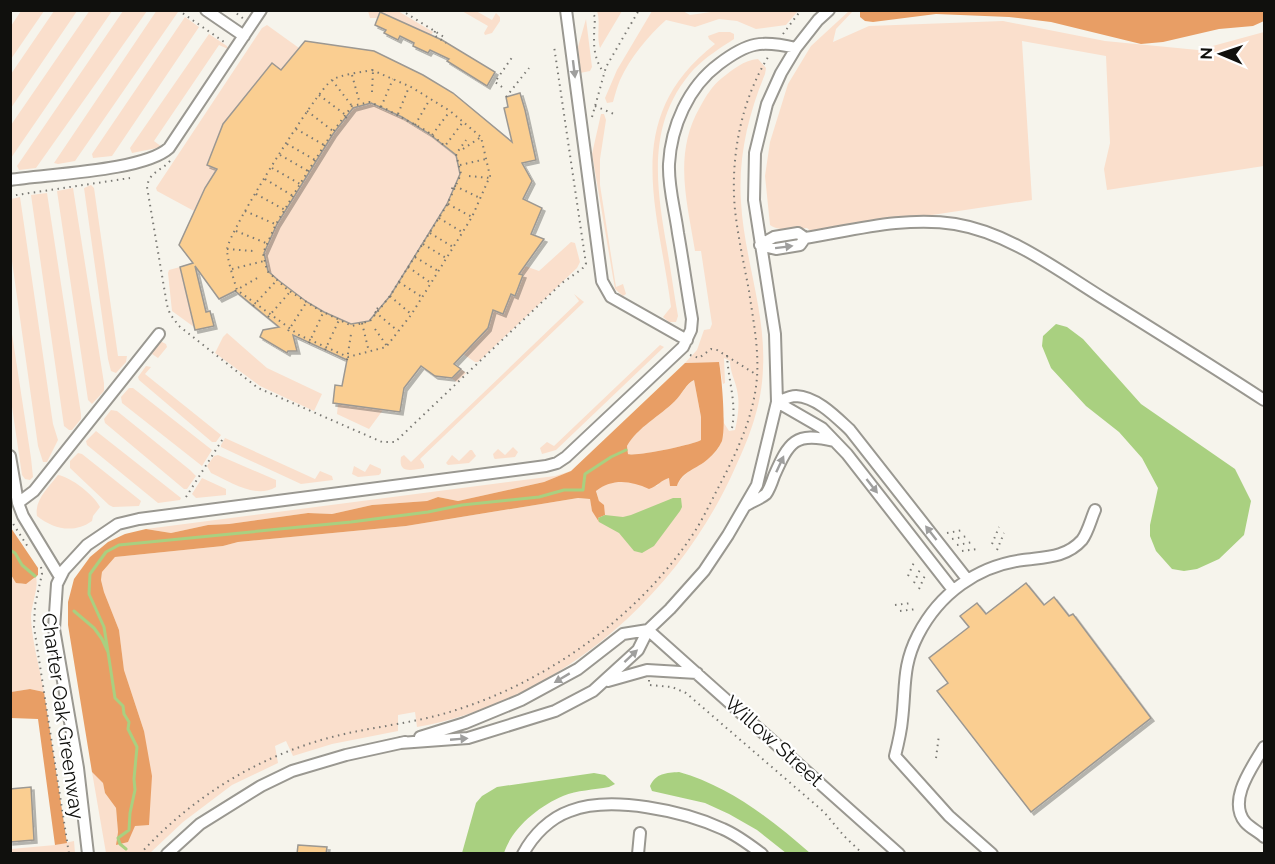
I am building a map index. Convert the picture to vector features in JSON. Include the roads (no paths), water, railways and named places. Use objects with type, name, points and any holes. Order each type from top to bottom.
[{"type":"street","points":[[206,10],[244,36]]},
{"type":"street","points":[[10,180],[137,164],[163,153],[169,148],[261,10]]},
{"type":"street","points":[[566,10],[600,276],[611,297],[687,340]]},
{"type":"street","points":[[400,743],[468,738],[555,711],[593,691],[638,650],[648,630],[704,571],[744,507],[756,485],[777,402],[775,334],[754,200],[755,153],[767,104],[796,48],[829,10]]},
{"type":"street","points":[[88,854],[78,768],[54,629],[57,584],[60,577],[87,545],[118,524],[139,519],[557,463],[574,451],[682,347],[691,330],[692,319],[669,165],[676,127],[690,96],[714,68],[727,58],[761,42],[796,48]]},
{"type":"street","points":[[760,245],[774,237],[798,233],[806,238],[906,222],[952,224],[984,231],[1022,249],[1066,275],[1264,400]]},
{"type":"street","points":[[18,503],[34,491],[159,334]]},
{"type":"street","points":[[777,402],[795,396],[814,402],[850,430],[967,579]]},
{"type":"street","points":[[777,402],[822,428],[847,454],[953,590]]},
{"type":"street","points":[[744,507],[766,493],[783,456],[795,442],[812,436],[834,441]]},
{"type":"street","points":[[10,456],[18,503],[30,529],[60,577]]},
{"type":"street","points":[[992,854],[949,816],[895,756],[902,719],[906,664],[918,634],[953,590],[967,579],[1005,563],[1052,557],[1066,551],[1082,539],[1095,510]]},
{"type":"street","points":[[167,854],[200,824],[261,786],[291,771],[346,755],[400,743],[465,723],[521,700],[578,669],[623,634],[648,630]]},
{"type":"street","name":"Willow Street","points":[[648,630],[899,854]]},
{"type":"street","points":[[602,682],[647,670],[697,673]]},
{"type":"street","points":[[1264,747],[1247,776],[1240,796],[1240,810],[1245,822],[1264,837]]},
{"type":"street","points":[[523,854],[529,843],[545,826],[568,811],[600,805],[683,814],[725,830],[762,854]]},
{"type":"street","points":[[638,854],[640,833]]},
{"type":"waterway","points":[[108,652],[104,627],[89,594],[90,574],[106,552],[119,545],[351,522],[462,505],[539,497],[564,490],[583,490],[585,474],[626,450]]},
{"type":"waterway","points":[[10,550],[35,576]]},
{"type":"waterway","points":[[74,611],[94,628],[102,639],[108,652],[115,698],[123,706],[124,714],[129,722],[128,729],[137,747],[135,790],[129,830],[118,838],[120,844],[126,849]]}]
